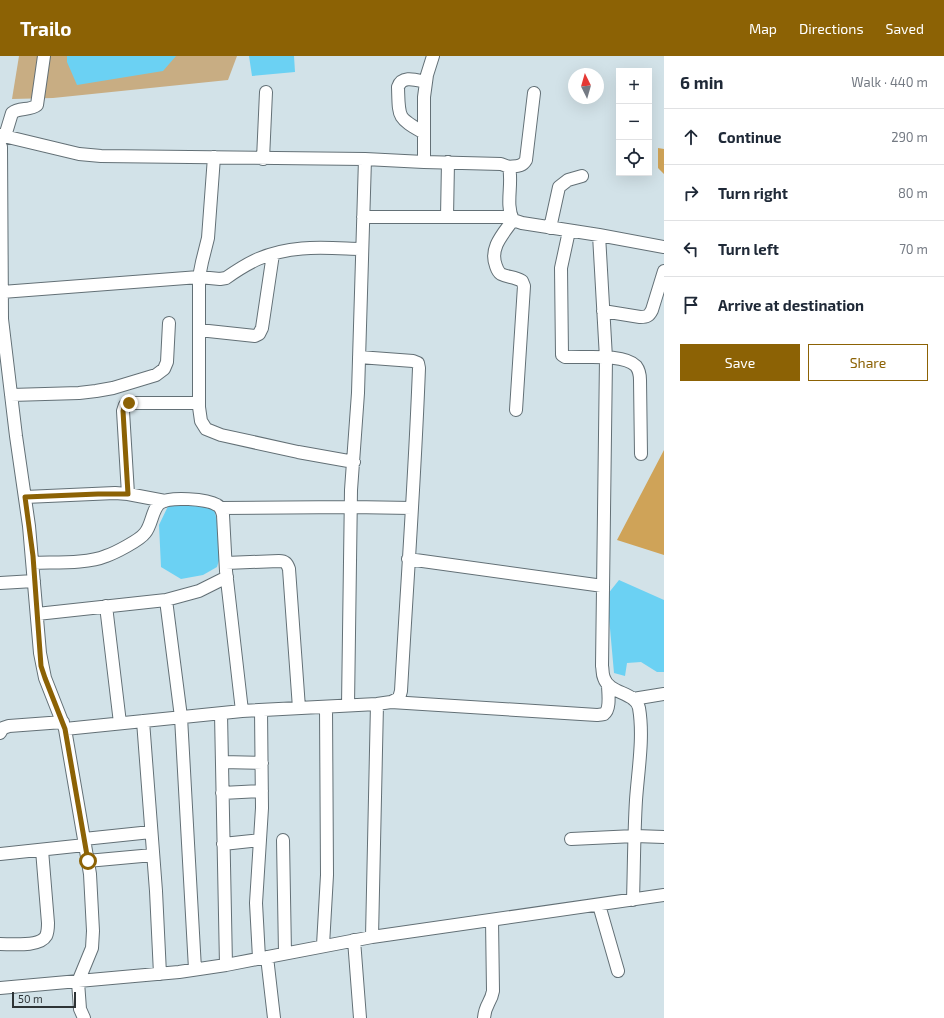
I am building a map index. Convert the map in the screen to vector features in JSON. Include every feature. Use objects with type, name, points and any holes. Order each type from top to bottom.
[{"type":"street","points":[[44,56],[37,105],[34,107],[19,109],[12,113],[2,139],[1,319],[4,363],[11,395],[33,563],[41,666],[64,725],[90,874],[93,931],[92,948],[78,982],[80,1009],[84,1018]]},
{"type":"street","points":[[424,162],[424,97],[426,82],[433,56]]},
{"type":"street","points":[[424,133],[403,120],[400,116],[398,87],[402,80],[408,79],[426,82]]},
{"type":"street","points":[[263,159],[266,92]]},
{"type":"street","points":[[2,139],[79,154],[130,157],[365,159],[501,164],[509,167],[520,166],[526,160],[534,93]]},
{"type":"street","points":[[214,158],[208,238],[199,277],[199,403],[201,421],[206,429],[221,435],[298,452],[354,462]]},
{"type":"street","points":[[348,706],[351,507],[359,357],[365,159]]},
{"type":"street","points":[[447,217],[448,162]]},
{"type":"street","points":[[509,167],[509,212],[512,219]]},
{"type":"street","points":[[550,228],[559,187],[568,180],[582,176]]},
{"type":"street","points":[[363,217],[512,219],[522,223],[664,247]]},
{"type":"street","points":[[512,219],[496,244],[494,259],[498,271],[501,274],[517,278],[522,281],[524,286],[516,410]]},
{"type":"street","points":[[569,231],[561,268],[562,355],[566,357],[626,360],[637,367],[639,373],[641,454]]},
{"type":"street","points":[[599,235],[606,358],[602,666],[603,677],[608,685],[614,690],[633,699],[639,706],[640,753],[636,800],[633,900]]},
{"type":"street","points":[[2,292],[199,277],[220,279],[226,278],[257,260],[273,254],[300,248],[362,249]]},
{"type":"street","points":[[199,330],[254,336],[259,334],[262,328],[273,254]]},
{"type":"street","points":[[603,310],[640,317],[649,316],[664,271]]},
{"type":"street","points":[[11,395],[96,391],[113,388],[156,375],[164,369],[167,362],[169,323]]},
{"type":"street","points":[[359,357],[413,361],[418,363],[417,426],[401,691],[399,698],[391,702]]},
{"type":"street","points":[[128,494],[123,411],[125,405],[129,403],[199,403]]},
{"type":"street","points":[[25,497],[128,494],[164,501]]},
{"type":"street","points":[[33,563],[86,561],[106,556],[140,537],[146,532],[158,504],[164,501],[172,499],[205,501],[216,504],[221,508],[223,515],[227,577],[242,711]]},
{"type":"street","points":[[221,508],[412,508]]},
{"type":"street","points":[[408,559],[603,586]]},
{"type":"street","points":[[226,563],[284,561],[288,564],[298,708]]},
{"type":"street","points":[[37,614],[166,600],[199,591],[227,577]]},
{"type":"street","points":[[0,584],[34,581]]},
{"type":"street","points":[[166,600],[181,717],[195,970]]},
{"type":"street","points":[[106,606],[120,724]]},
{"type":"street","points":[[0,733],[3,728],[9,726],[120,724],[242,711],[348,706],[391,702],[597,715],[604,714],[606,710],[608,703],[608,685]]},
{"type":"street","points":[[633,699],[664,694]]},
{"type":"street","points":[[372,937],[377,704]]},
{"type":"street","points":[[323,945],[327,875],[326,707]]},
{"type":"street","points":[[261,710],[262,791],[256,903],[274,1018]]},
{"type":"street","points":[[221,714],[226,965]]},
{"type":"street","points":[[143,721],[160,974]]},
{"type":"street","points":[[222,762],[262,763]]},
{"type":"street","points":[[222,793],[262,791]]},
{"type":"street","points":[[0,854],[42,850],[151,832]]},
{"type":"street","points":[[571,838],[635,836],[664,837]]},
{"type":"street","points":[[223,844],[260,840]]},
{"type":"street","points":[[283,840],[285,953]]},
{"type":"street","points":[[0,944],[36,943],[43,940],[48,934],[42,850]]},
{"type":"street","points":[[88,861],[153,855]]},
{"type":"street","points":[[0,988],[160,974],[265,961],[285,953],[323,945],[664,895]]},
{"type":"street","points":[[599,905],[618,971]]},
{"type":"street","points":[[484,1018],[486,1005],[492,997],[493,991],[492,920]]},
{"type":"street","points":[[354,940],[360,1018]]},
{"type":"shaded area","points":[[19,56],[237,56],[228,80],[53,98],[12,99]]},
{"type":"shaded area","points":[[658,148],[664,149],[664,174],[658,168]]},
{"type":"shaded area","points":[[664,450],[664,555],[617,540]]},
{"type":"water","points":[[67,56],[176,56],[163,71],[77,85],[67,62]]},
{"type":"water","points":[[249,56],[294,56],[295,72],[252,76]]},
{"type":"water","points":[[170,502],[213,504],[223,547],[217,567],[203,575],[181,579],[161,567],[159,525]]},
{"type":"water","points":[[619,580],[664,600],[664,672],[657,672],[641,662],[627,663],[625,676],[614,673],[607,595]]},
{"type":"route","points":[[88,861],[65,729],[41,666],[33,556],[25,497],[115,493],[128,494],[123,411],[125,405],[129,403]]}]
